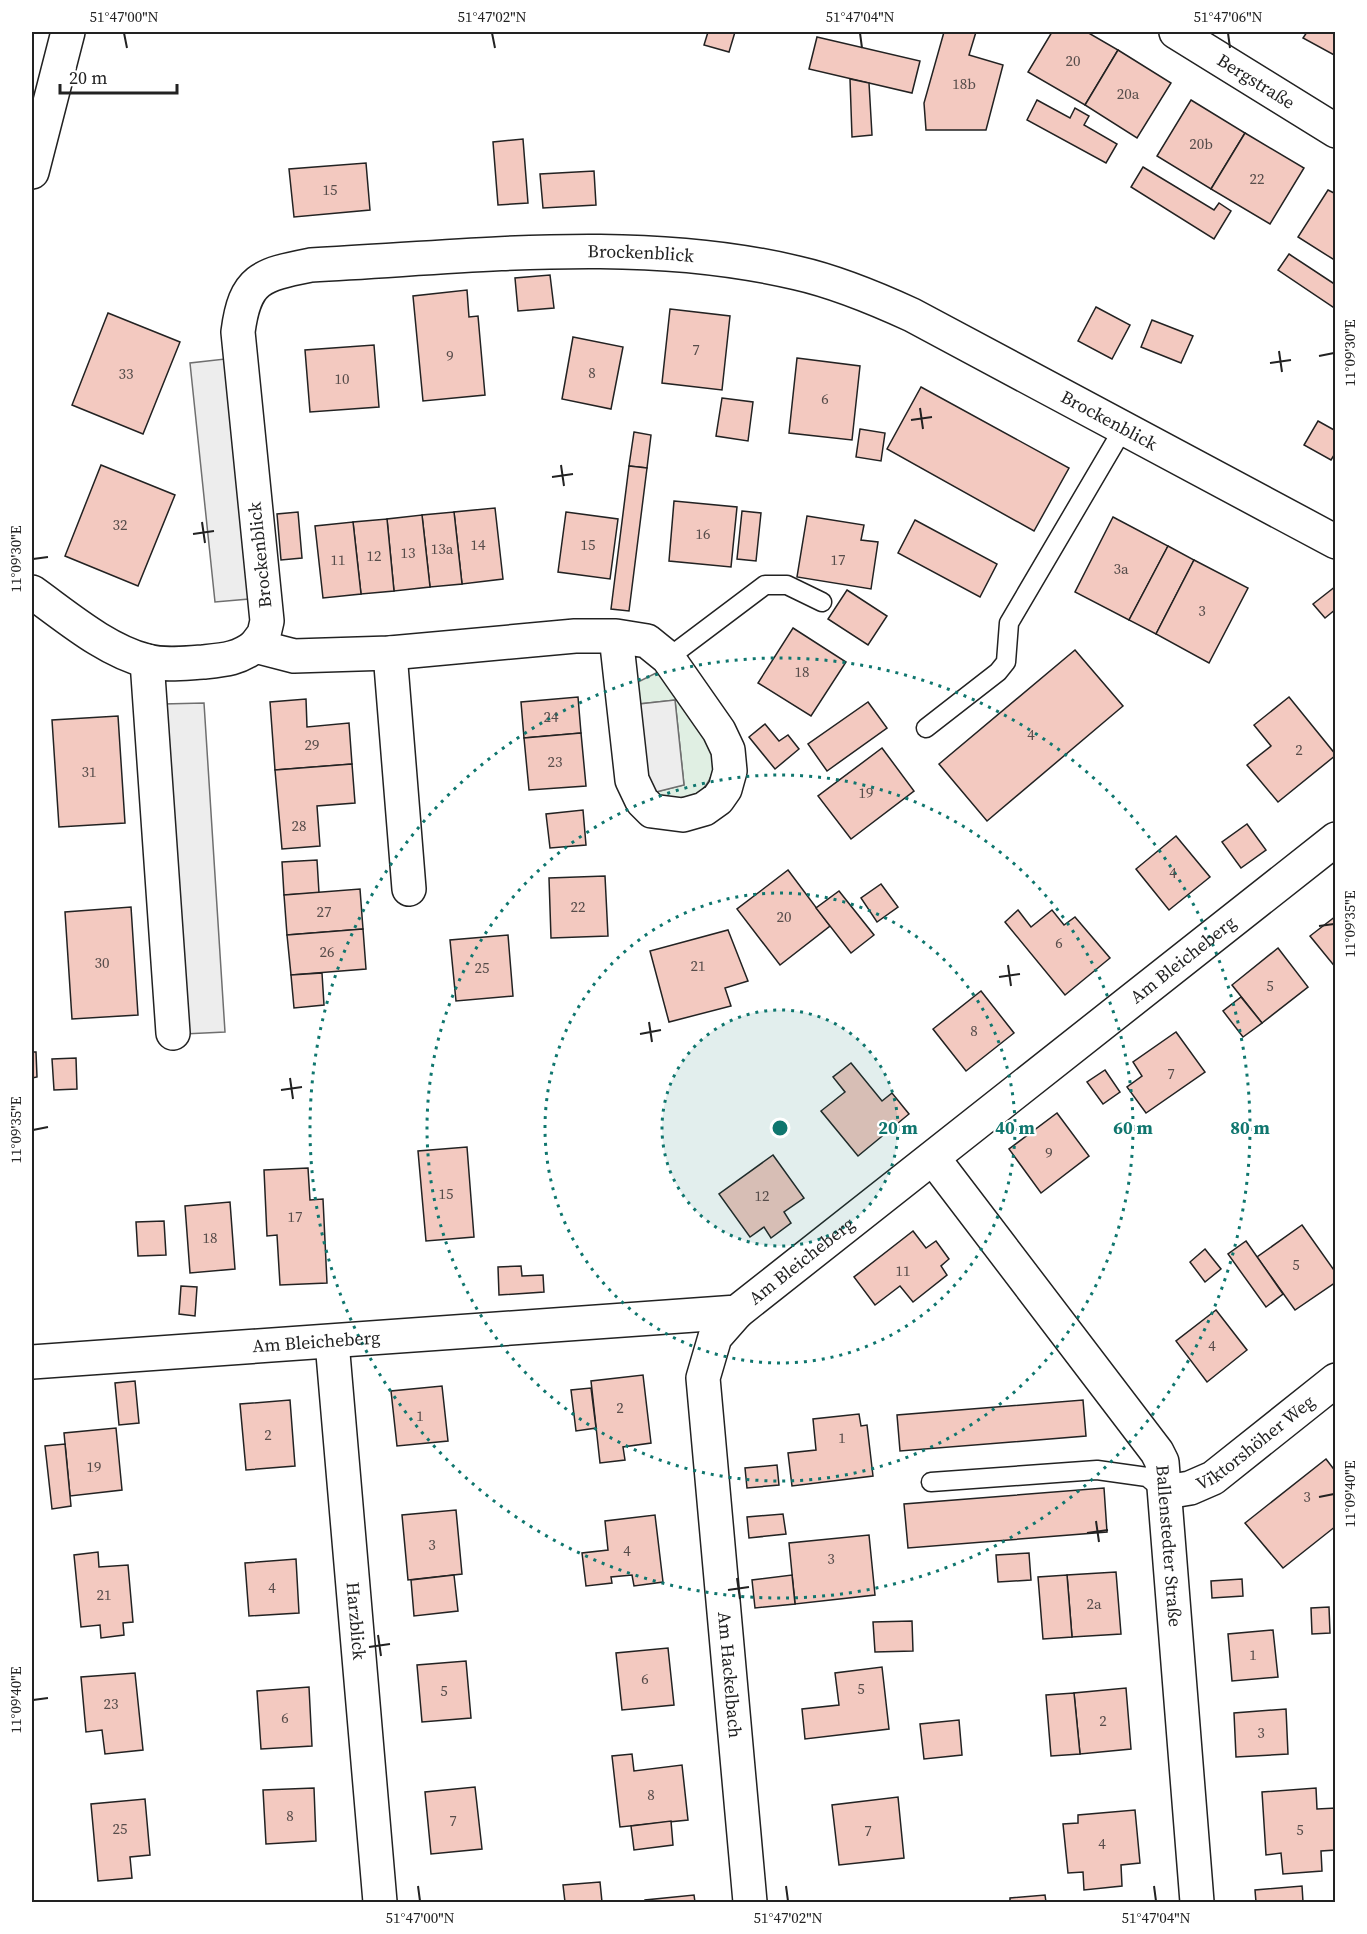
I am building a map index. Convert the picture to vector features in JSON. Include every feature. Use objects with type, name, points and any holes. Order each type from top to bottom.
[{"type":"street","points":[[32,172],[68,32]]},
{"type":"street","name":"Bergstraße","points":[[1176,32],[1335,131]]},
{"type":"street","name":"Brockenblick","points":[[255,646],[264,633],[267,621],[238,332],[244,298],[254,284],[277,272],[310,265],[608,251],[676,254],[758,265],[835,284],[882,301],[1335,542]]},
{"type":"street","points":[[32,592],[102,640],[147,661],[168,664],[232,659],[245,654],[255,646],[294,656],[390,653],[575,636],[616,636],[647,641],[668,658],[719,731],[730,759],[728,777],[722,795],[704,809],[683,815],[652,811],[642,801],[632,780],[616,636]]},
{"type":"street","points":[[390,653],[409,889]]},
{"type":"street","points":[[147,661],[173,1033]]},
{"type":"street","name":"Am Bleicheberg","points":[[32,1362],[736,1312],[1335,839]]},
{"type":"street","name":"Ballenstedter Straße","points":[[933,1158],[1157,1452],[1166,1492],[1197,1902]]},
{"type":"street","name":"Am Hackelbach","points":[[736,1312],[716,1338],[703,1378],[750,1902]]},
{"type":"street","name":"Harzblick","points":[[332,1342],[380,1902]]},
{"type":"street","name":"Viktorshöher Weg","points":[[1166,1492],[1190,1488],[1212,1478],[1335,1380]]},
{"type":"lane","points":[[926,728],[998,672],[1006,662],[1009,623],[1123,429]]},
{"type":"lane","points":[[668,658],[765,585],[787,585],[822,602]]},
{"type":"lane","points":[[931,1482],[1097,1470],[1147,1477],[1166,1492]]},
{"type":"green space","points":[[658,672],[712,749],[714,758],[714,767],[707,784],[700,792],[684,801],[671,801],[652,793],[684,785],[675,700],[639,704],[638,682]]},
{"type":"shaded area","points":[[225,359],[249,599],[215,602],[190,363]]},
{"type":"shaded area","points":[[675,700],[684,785],[652,793],[649,789],[639,704]]},
{"type":"shaded area","points":[[204,703],[225,1032],[184,1034],[163,704]]},
{"type":"building","points":[[708,32],[735,32],[729,52],[704,45]]},
{"type":"building","points":[[944,32],[976,32],[969,55],[1003,65],[986,130],[926,130],[924,103]]},
{"type":"building","points":[[1052,32],[1087,32],[1118,50],[1085,105],[1028,72]]},
{"type":"building","points":[[1307,32],[1336,32],[1336,56],[1303,38]]},
{"type":"building","points":[[817,37],[920,61],[912,93],[809,69]]},
{"type":"building","points":[[1118,50],[1171,83],[1137,138],[1085,105]]},
{"type":"building","points":[[850,79],[869,83],[872,135],[852,137]]},
{"type":"building","points":[[1037,100],[1070,118],[1075,108],[1089,116],[1084,125],[1117,144],[1106,163],[1027,120]]},
{"type":"building","points":[[1191,100],[1245,133],[1211,189],[1157,156]]},
{"type":"building","points":[[1245,133],[1304,168],[1270,224],[1211,189]]},
{"type":"building","points":[[523,139],[528,203],[498,205],[493,142]]},
{"type":"building","points":[[366,163],[370,210],[294,217],[289,169]]},
{"type":"building","points":[[1143,167],[1214,210],[1219,203],[1231,211],[1214,239],[1131,187]]},
{"type":"building","points":[[594,171],[596,205],[543,208],[540,174]]},
{"type":"building","points":[[1328,190],[1336,194],[1336,261],[1298,237]]},
{"type":"building","points":[[1289,254],[1336,285],[1336,309],[1278,270]]},
{"type":"building","points":[[550,275],[554,308],[518,311],[515,278]]},
{"type":"building","points":[[467,290],[469,317],[478,316],[485,395],[423,401],[413,296]]},
{"type":"building","points":[[1096,307],[1130,325],[1112,359],[1078,341]]},
{"type":"building","points":[[670,309],[730,316],[722,390],[662,383]]},
{"type":"building","points":[[108,313],[180,342],[143,434],[72,405]]},
{"type":"building","points":[[1152,320],[1193,336],[1181,363],[1141,347]]},
{"type":"building","points":[[573,337],[623,347],[611,409],[562,399]]},
{"type":"building","points":[[374,345],[379,407],[310,412],[305,350]]},
{"type":"building","points":[[797,358],[860,366],[852,440],[789,433]]},
{"type":"building","points":[[921,387],[1069,468],[1034,531],[887,449]]},
{"type":"building","points":[[722,398],[753,402],[748,441],[716,436]]},
{"type":"building","points":[[1318,421],[1336,431],[1336,452],[1331,460],[1304,445]]},
{"type":"building","points":[[860,429],[885,433],[881,461],[856,457]]},
{"type":"building","points":[[634,432],[651,435],[647,468],[629,466]]},
{"type":"building","points":[[101,465],[175,495],[138,586],[65,556]]},
{"type":"building","points":[[629,466],[647,468],[629,611],[611,609]]},
{"type":"building","points":[[674,501],[737,507],[731,567],[669,561]]},
{"type":"building","points":[[495,508],[503,579],[462,584],[454,512]]},
{"type":"building","points":[[742,511],[761,513],[756,561],[737,559]]},
{"type":"building","points":[[298,512],[302,558],[281,560],[277,514]]},
{"type":"building","points":[[454,512],[462,584],[430,587],[422,515]]},
{"type":"building","points":[[566,512],[618,519],[610,579],[558,572]]},
{"type":"building","points":[[422,515],[430,587],[394,591],[387,519]]},
{"type":"building","points":[[807,516],[864,525],[861,540],[878,542],[871,589],[797,577]]},
{"type":"building","points":[[1113,517],[1168,546],[1129,620],[1075,592]]},
{"type":"building","points":[[387,519],[394,591],[361,594],[353,522]]},
{"type":"building","points":[[915,520],[997,564],[980,597],[898,553]]},
{"type":"building","points":[[353,522],[361,594],[323,598],[315,526]]},
{"type":"building","points":[[1168,546],[1194,560],[1156,634],[1129,620]]},
{"type":"building","points":[[1194,560],[1248,588],[1209,663],[1156,634]]},
{"type":"building","points":[[1336,586],[1336,609],[1325,618],[1313,604]]},
{"type":"building","points":[[847,590],[887,616],[868,645],[828,619]]},
{"type":"building","points":[[793,628],[846,662],[811,716],[758,683]]},
{"type":"building","points":[[1075,650],[1123,706],[987,821],[939,764]]},
{"type":"building","points":[[578,697],[581,733],[524,738],[521,702]]},
{"type":"building","points":[[1289,697],[1336,755],[1278,802],[1247,765],[1271,746],[1254,725]]},
{"type":"building","points":[[306,699],[307,727],[349,723],[352,764],[275,770],[270,702]]},
{"type":"building","points":[[868,702],[887,728],[827,771],[808,744]]},
{"type":"building","points":[[118,716],[125,823],[59,827],[52,720]]},
{"type":"building","points":[[765,724],[779,741],[788,735],[799,749],[775,769],[749,737]]},
{"type":"building","points":[[581,733],[586,786],[529,790],[524,738]]},
{"type":"building","points":[[882,748],[914,791],[851,839],[818,796]]},
{"type":"building","points":[[352,764],[355,803],[317,806],[320,846],[282,849],[275,770]]},
{"type":"building","points":[[583,810],[586,845],[550,848],[546,814]]},
{"type":"building","points":[[1247,824],[1266,850],[1241,868],[1222,842]]},
{"type":"building","points":[[1176,836],[1210,877],[1169,910],[1136,869]]},
{"type":"building","points":[[317,860],[319,893],[284,895],[282,862]]},
{"type":"building","points":[[788,870],[830,926],[780,965],[737,909]]},
{"type":"building","points":[[605,876],[608,936],[551,938],[549,878]]},
{"type":"building","points":[[881,884],[898,907],[877,922],[861,898]]},
{"type":"building","points":[[360,889],[363,929],[287,935],[284,895]]},
{"type":"building","points":[[839,891],[874,935],[851,953],[816,908]]},
{"type":"building","points":[[131,907],[138,1015],[72,1019],[65,912]]},
{"type":"building","points":[[1018,910],[1031,927],[1052,910],[1064,925],[1075,917],[1110,958],[1065,995],[1005,922]]},
{"type":"building","points":[[1336,916],[1336,968],[1310,936]]},
{"type":"building","points":[[363,929],[366,969],[291,975],[287,935]]},
{"type":"building","points":[[728,930],[748,981],[725,988],[731,1006],[669,1022],[650,951]]},
{"type":"building","points":[[508,935],[513,996],[456,1001],[450,940]]},
{"type":"building","points":[[1278,948],[1308,987],[1262,1023],[1232,985]]},
{"type":"building","points":[[322,973],[324,1005],[294,1008],[291,975]]},
{"type":"building","points":[[981,991],[1014,1033],[966,1071],[933,1029]]},
{"type":"building","points":[[1241,997],[1262,1023],[1243,1037],[1223,1011]]},
{"type":"building","points":[[1176,1032],[1205,1072],[1146,1113],[1127,1087],[1142,1076],[1133,1062]]},
{"type":"building","points":[[32,1052],[36,1052],[37,1077],[32,1078]]},
{"type":"building","points":[[76,1058],[77,1089],[54,1090],[52,1059]]},
{"type":"building","points":[[851,1063],[882,1101],[892,1093],[909,1114],[858,1156],[821,1111],[845,1092],[833,1077]]},
{"type":"building","points":[[1105,1070],[1120,1092],[1103,1104],[1087,1082]]},
{"type":"building","points":[[1057,1113],[1089,1156],[1041,1193],[1009,1149]]},
{"type":"building","points":[[467,1147],[474,1237],[426,1241],[418,1151]]},
{"type":"building","points":[[773,1155],[804,1198],[784,1212],[791,1223],[771,1238],[764,1227],[750,1237],[719,1194]]},
{"type":"building","points":[[308,1168],[310,1200],[323,1199],[327,1283],[280,1285],[277,1235],[267,1236],[264,1170]]},
{"type":"building","points":[[230,1202],[235,1269],[190,1273],[185,1206]]},
{"type":"building","points":[[164,1221],[166,1255],[138,1256],[136,1222]]},
{"type":"building","points":[[1302,1225],[1336,1273],[1336,1282],[1295,1310],[1257,1257]]},
{"type":"building","points":[[913,1231],[926,1248],[936,1241],[949,1259],[941,1266],[947,1275],[913,1302],[900,1286],[875,1305],[854,1277]]},
{"type":"building","points":[[1246,1241],[1283,1294],[1266,1307],[1228,1254]]},
{"type":"building","points":[[1205,1249],[1221,1269],[1205,1282],[1190,1262]]},
{"type":"building","points":[[521,1266],[522,1276],[543,1275],[544,1292],[499,1295],[498,1267]]},
{"type":"building","points":[[181,1286],[197,1287],[195,1316],[179,1314]]},
{"type":"building","points":[[1216,1310],[1247,1350],[1207,1382],[1176,1341]]},
{"type":"building","points":[[643,1375],[651,1443],[623,1447],[625,1460],[600,1463],[591,1381]]},
{"type":"building","points":[[135,1381],[139,1423],[119,1425],[115,1383]]},
{"type":"building","points":[[442,1386],[448,1441],[397,1446],[391,1391]]},
{"type":"building","points":[[591,1388],[596,1428],[576,1431],[571,1390]]},
{"type":"building","points":[[290,1400],[295,1466],[246,1470],[240,1404]]},
{"type":"building","points":[[1083,1400],[1086,1436],[900,1451],[897,1415]]},
{"type":"building","points":[[859,1414],[861,1426],[867,1425],[873,1476],[792,1486],[788,1453],[816,1450],[813,1419]]},
{"type":"building","points":[[116,1428],[122,1490],[70,1496],[64,1433]]},
{"type":"building","points":[[65,1444],[71,1506],[52,1509],[45,1446]]},
{"type":"building","points":[[1326,1459],[1336,1472],[1336,1526],[1283,1568],[1245,1523]]},
{"type":"building","points":[[777,1465],[779,1485],[747,1488],[745,1468]]},
{"type":"building","points":[[1104,1488],[1107,1532],[908,1548],[904,1504]]},
{"type":"building","points":[[456,1510],[462,1574],[408,1580],[402,1515]]},
{"type":"building","points":[[783,1514],[786,1534],[749,1538],[747,1517]]},
{"type":"building","points":[[655,1515],[663,1582],[634,1586],[632,1575],[611,1577],[612,1583],[586,1586],[582,1553],[608,1550],[605,1521]]},
{"type":"building","points":[[869,1535],[875,1595],[795,1604],[789,1543]]},
{"type":"building","points":[[98,1552],[99,1567],[128,1565],[133,1622],[123,1623],[124,1635],[101,1638],[100,1625],[81,1627],[74,1555]]},
{"type":"building","points":[[1029,1553],[1031,1580],[998,1582],[996,1555]]},
{"type":"building","points":[[296,1559],[299,1613],[249,1616],[245,1563]]},
{"type":"building","points":[[1116,1572],[1121,1634],[1072,1637],[1067,1575]]},
{"type":"building","points":[[454,1575],[458,1611],[414,1616],[411,1580]]},
{"type":"building","points":[[792,1575],[795,1604],[755,1608],[752,1580]]},
{"type":"building","points":[[1067,1575],[1072,1637],[1043,1639],[1038,1577]]},
{"type":"building","points":[[1242,1579],[1243,1596],[1212,1598],[1211,1581]]},
{"type":"building","points":[[1329,1607],[1330,1633],[1312,1634],[1311,1608]]},
{"type":"building","points":[[912,1621],[913,1651],[875,1652],[873,1622]]},
{"type":"building","points":[[1273,1630],[1278,1677],[1232,1681],[1228,1634]]},
{"type":"building","points":[[668,1648],[674,1705],[622,1710],[616,1653]]},
{"type":"building","points":[[466,1661],[471,1718],[422,1722],[417,1665]]},
{"type":"building","points":[[882,1667],[889,1729],[805,1739],[802,1709],[839,1705],[835,1673]]},
{"type":"building","points":[[135,1673],[143,1750],[105,1754],[102,1730],[86,1732],[81,1677]]},
{"type":"building","points":[[309,1687],[312,1746],[261,1749],[257,1691]]},
{"type":"building","points":[[1126,1688],[1131,1749],[1080,1754],[1074,1693]]},
{"type":"building","points":[[1074,1693],[1080,1754],[1051,1756],[1046,1695]]},
{"type":"building","points":[[1286,1709],[1288,1754],[1236,1757],[1234,1713]]},
{"type":"building","points":[[959,1720],[962,1755],[924,1759],[920,1724]]},
{"type":"building","points":[[632,1754],[634,1771],[682,1765],[688,1820],[620,1827],[612,1756]]},
{"type":"building","points":[[475,1787],[482,1849],[431,1854],[425,1792]]},
{"type":"building","points":[[314,1788],[316,1841],[266,1844],[263,1790]]},
{"type":"building","points":[[1316,1788],[1317,1809],[1336,1808],[1336,1850],[1321,1851],[1322,1871],[1283,1874],[1281,1853],[1266,1855],[1262,1792]]},
{"type":"building","points":[[898,1797],[904,1858],[839,1865],[832,1805]]},
{"type":"building","points":[[145,1799],[150,1855],[130,1857],[132,1878],[98,1881],[91,1804]]},
{"type":"building","points":[[1135,1810],[1140,1863],[1121,1865],[1122,1886],[1084,1890],[1083,1872],[1068,1873],[1063,1824],[1078,1823],[1078,1815]]},
{"type":"building","points":[[671,1821],[673,1845],[634,1850],[631,1826]]},
{"type":"building","points":[[600,1882],[602,1902],[565,1902],[563,1885]]},
{"type":"building","points":[[1302,1886],[1303,1902],[1256,1902],[1255,1890]]},
{"type":"building","points":[[694,1895],[695,1902],[645,1902],[645,1900]]},
{"type":"building","points":[[1045,1895],[1046,1902],[1010,1902],[1010,1898]]}]
